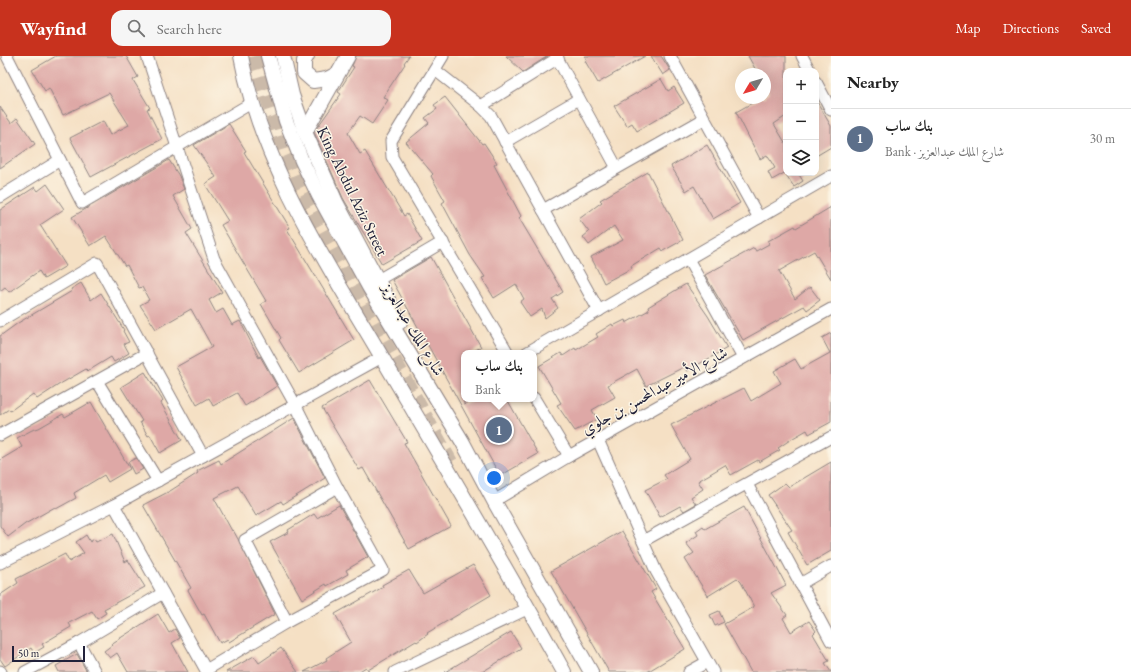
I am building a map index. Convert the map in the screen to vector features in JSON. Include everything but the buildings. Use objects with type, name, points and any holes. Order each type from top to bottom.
[{"type":"street","points":[[114,505],[206,671],[287,622],[383,570],[337,487],[296,406],[214,259],[147,56]]},
{"type":"street","points":[[241,56],[264,136],[292,199],[339,285],[529,608],[564,672]]},
{"type":"street","name":"شارع الملك عبدالعزيز","points":[[268,56],[286,121],[302,161],[319,196],[369,287],[462,441],[494,501],[591,672]]},
{"type":"street","name":"King Abdul Aziz Street","points":[[283,56],[292,95],[305,132],[336,202],[462,441]]},
{"type":"street","points":[[307,56],[304,61],[304,73],[313,81],[327,79],[337,74]]},
{"type":"street","points":[[305,132],[348,56]]},
{"type":"street","points":[[443,56],[391,141],[392,157],[506,350]]},
{"type":"street","points":[[670,56],[759,218]]},
{"type":"street","points":[[802,56],[808,68]]},
{"type":"street","points":[[480,106],[557,57],[617,168]]},
{"type":"street","points":[[5,61],[82,202],[177,148],[253,102]]},
{"type":"street","points":[[435,70],[491,116],[599,311]]},
{"type":"street","points":[[819,88],[831,110]]},
{"type":"street","points":[[505,142],[579,99]]},
{"type":"street","points":[[543,210],[704,119]]},
{"type":"street","points":[[0,197],[60,160]]},
{"type":"street","points":[[531,350],[831,176]]},
{"type":"street","points":[[378,280],[443,242]]},
{"type":"street","points":[[688,259],[743,358]]},
{"type":"street","points":[[0,321],[97,263],[202,456]]},
{"type":"street","name":"شارع الأمير عبدالمحسن بن جلوي","points":[[494,501],[568,456],[831,309]]},
{"type":"street","points":[[0,435],[147,353]]},
{"type":"street","points":[[0,564],[114,505],[296,406],[382,357]]},
{"type":"street","points":[[97,381],[158,481]]},
{"type":"street","points":[[536,402],[568,456]]},
{"type":"street","points":[[642,540],[831,437]]},
{"type":"street","points":[[598,440],[656,571],[713,672]]},
{"type":"street","points":[[747,484],[831,641]]},
{"type":"street","points":[[287,622],[245,540],[337,487]]},
{"type":"street","points":[[800,584],[831,566]]},
{"type":"street","points":[[25,672],[79,643],[163,593]]},
{"type":"street","points":[[395,672],[412,668],[529,608]]},
{"type":"street","points":[[79,643],[95,672]]},
{"type":"street","points":[[689,672],[707,662]]},
{"type":"tunnel","points":[[254,56],[285,155],[302,193],[451,462]]},
{"type":"place","name":"بنك ساب","points":[[499,430]]}]
